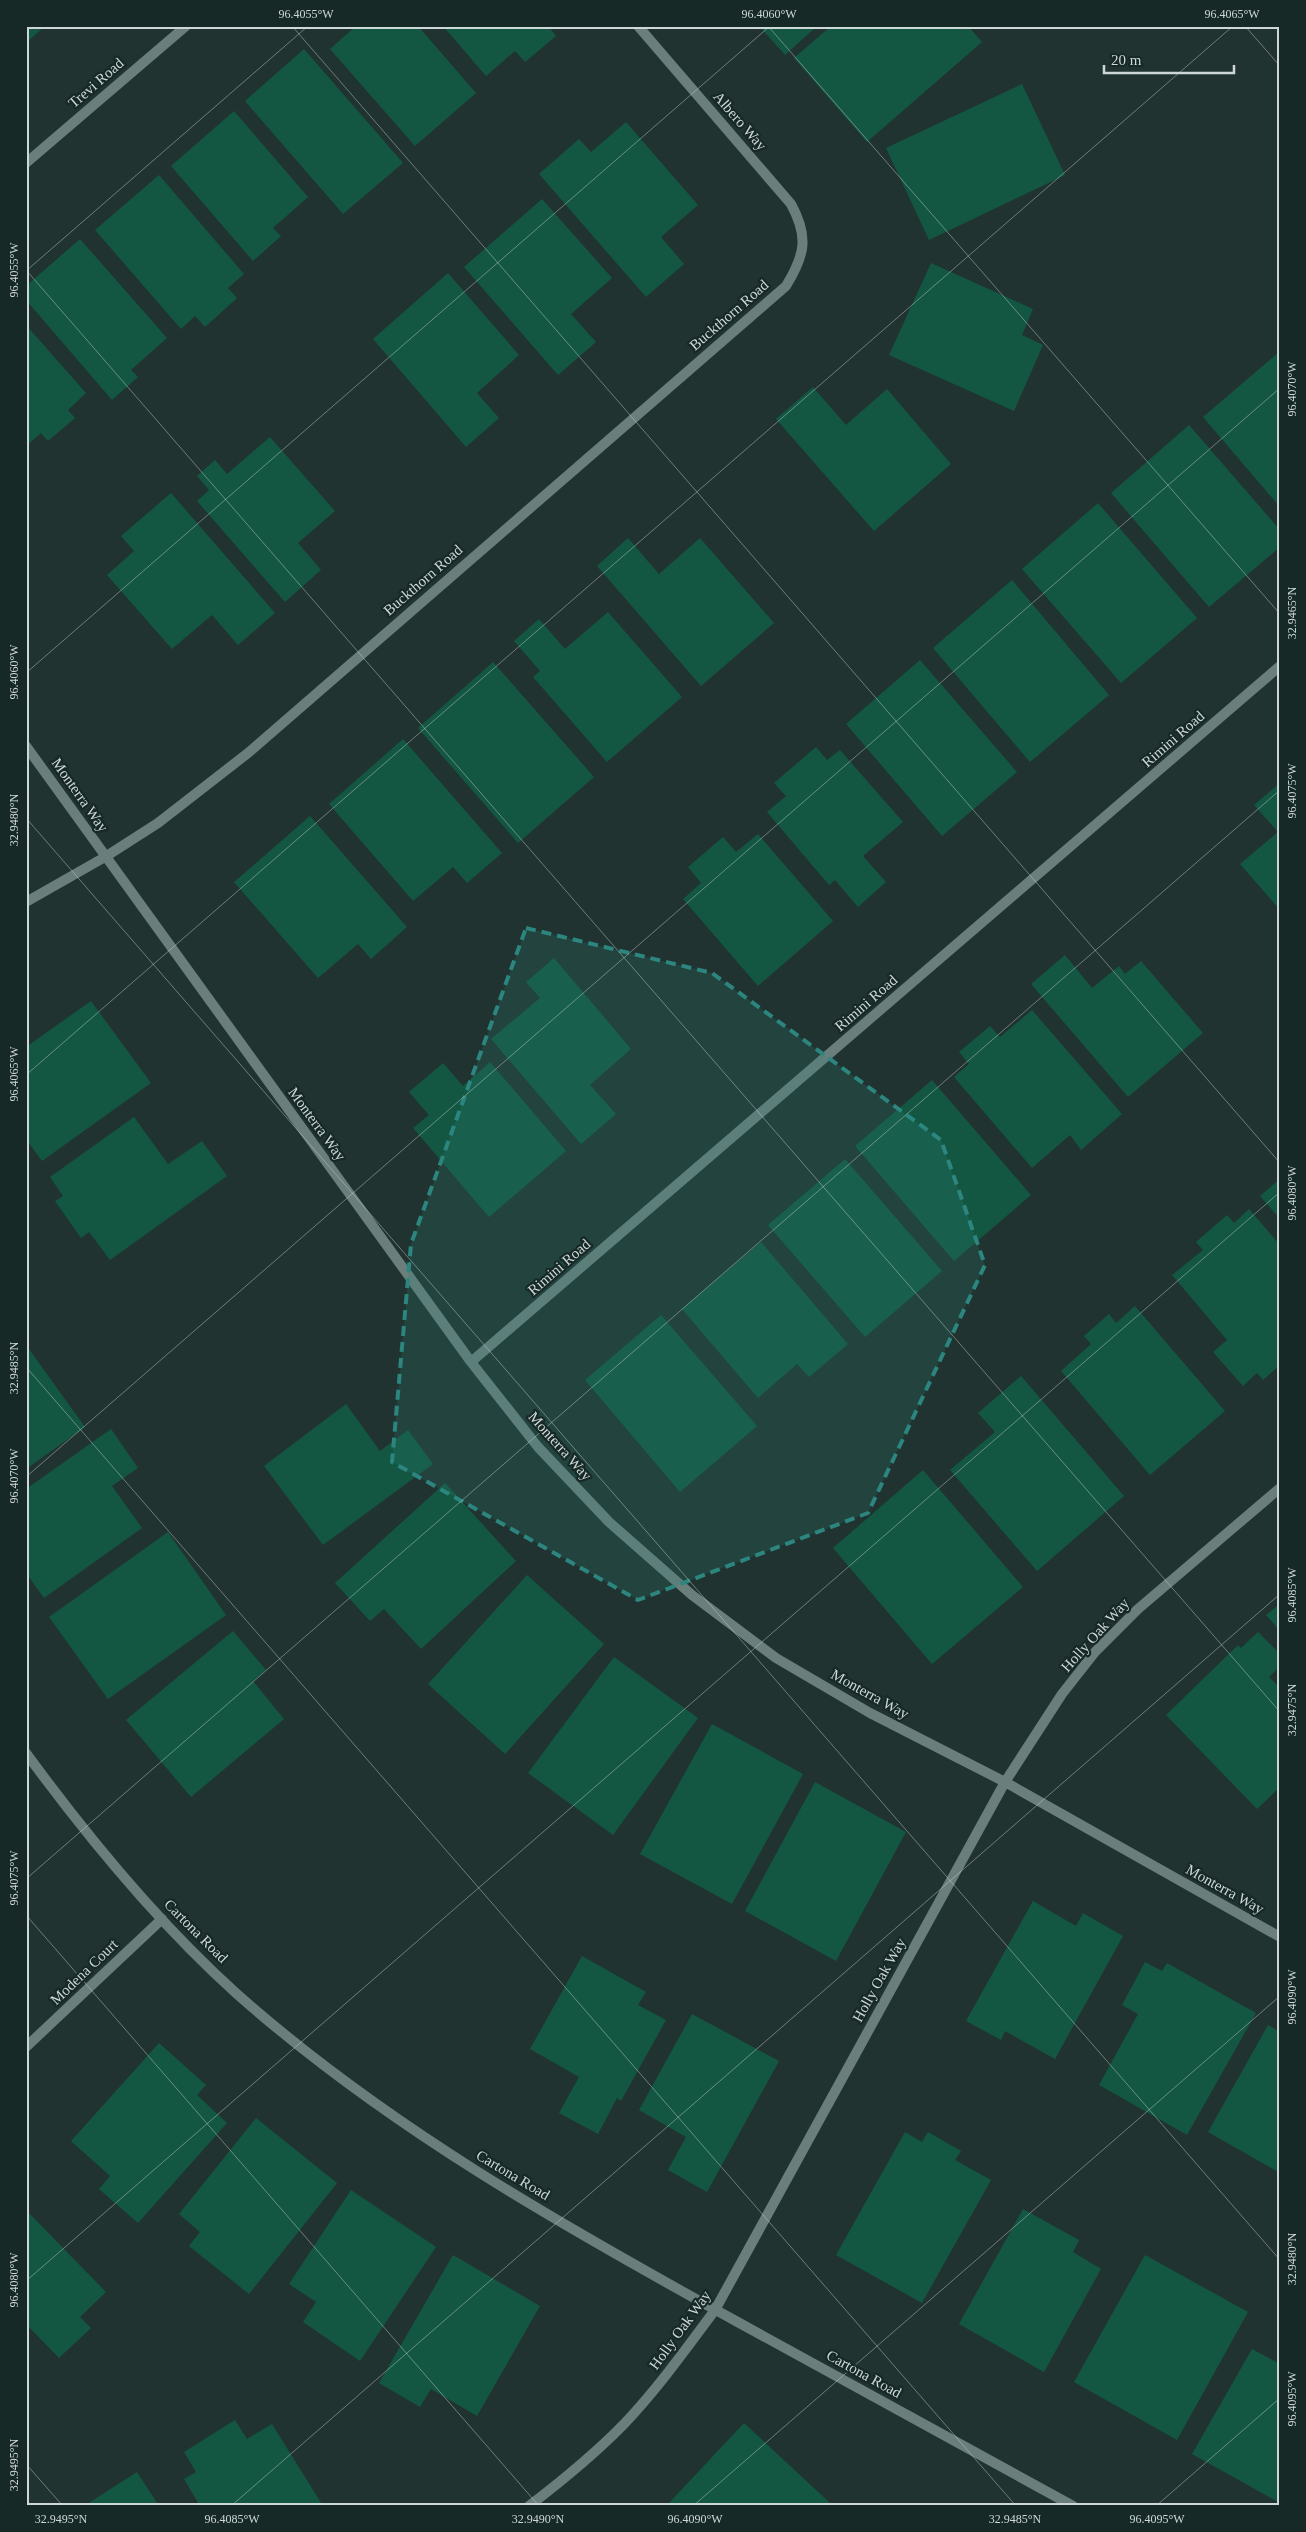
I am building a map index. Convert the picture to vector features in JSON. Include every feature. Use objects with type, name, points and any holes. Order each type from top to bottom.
[{"type":"street","name":"Trevi Road","points":[[26,163],[186,26]]},
{"type":"street","name":"Albero Way","points":[[638,26],[792,204],[801,222],[804,244]]},
{"type":"street","name":"Buckthorn Road","points":[[26,902],[105,857],[158,823],[248,752],[786,286],[799,265],[804,244]]},
{"type":"street","name":"Rimini Road","points":[[471,1362],[1280,666]]},
{"type":"street","name":"Monterra Way","points":[[26,746],[471,1362],[538,1447],[609,1522],[692,1594],[776,1658],[870,1713],[1005,1782],[1280,1937]]},
{"type":"street","name":"Holly Oak Way","points":[[529,2506],[575,2470],[625,2423],[668,2373],[715,2310],[1005,1782],[1062,1694],[1095,1652],[1138,1609],[1280,1488]]},
{"type":"street","name":"Cartona Road","points":[[26,1753],[67,1809],[162,1918],[237,1994],[356,2089],[470,2166],[574,2230],[715,2310],[1073,2506]]},
{"type":"street","name":"Modena Court","points":[[26,2047],[162,1918]]},
{"type":"highlighted area","points":[[526,928],[712,973],[941,1140],[985,1265],[868,1513],[638,1600],[392,1462],[411,1244]]},
{"type":"building","points":[[26,26],[45,26],[26,43]]},
{"type":"building","points":[[356,26],[418,26],[476,93],[415,146],[330,49]]},
{"type":"building","points":[[443,26],[548,26],[556,36],[525,62],[515,51],[486,76]]},
{"type":"building","points":[[759,26],[817,26],[785,55]]},
{"type":"building","points":[[831,26],[968,26],[982,42],[867,142],[794,58]]},
{"type":"building","points":[[304,49],[403,163],[343,214],[245,101]]},
{"type":"building","points":[[1022,84],[1065,175],[929,240],[886,148]]},
{"type":"building","points":[[234,111],[308,197],[273,228],[281,236],[253,261],[171,166]]},
{"type":"building","points":[[626,122],[698,205],[661,237],[684,264],[646,297],[539,174],[579,139],[591,152]]},
{"type":"building","points":[[159,175],[244,274],[228,288],[237,298],[205,327],[195,316],[181,329],[95,230]]},
{"type":"building","points":[[542,199],[612,278],[571,314],[596,342],[558,375],[464,267]]},
{"type":"building","points":[[80,239],[167,338],[131,370],[138,377],[112,400],[26,300],[26,286]]},
{"type":"building","points":[[931,263],[1033,309],[1022,335],[1043,345],[1014,411],[889,355]]},
{"type":"building","points":[[448,273],[519,355],[477,393],[499,418],[466,447],[373,339]]},
{"type":"building","points":[[26,325],[86,393],[68,410],[75,418],[48,441],[41,433],[26,446]]},
{"type":"building","points":[[1278,353],[1280,356],[1280,507],[1203,417]]},
{"type":"building","points":[[813,387],[846,425],[887,389],[951,464],[874,531],[776,419]]},
{"type":"building","points":[[1189,425],[1280,530],[1280,547],[1209,607],[1111,493]]},
{"type":"building","points":[[270,437],[335,511],[298,543],[321,570],[285,602],[197,501],[209,490],[197,476],[215,460],[227,474]]},
{"type":"building","points":[[171,493],[275,613],[238,645],[212,615],[172,649],[107,575],[134,551],[121,536]]},
{"type":"building","points":[[1098,503],[1197,618],[1121,683],[1022,569]]},
{"type":"building","points":[[628,538],[659,574],[700,538],[774,623],[701,686],[597,566]]},
{"type":"building","points":[[1012,580],[1109,695],[1030,762],[933,648]]},
{"type":"building","points":[[608,612],[682,697],[607,762],[533,677],[540,671],[514,641],[539,619],[565,649]]},
{"type":"building","points":[[920,660],[1017,772],[942,836],[846,724]]},
{"type":"building","points":[[493,662],[594,777],[518,843],[418,728]]},
{"type":"building","points":[[403,739],[502,853],[467,883],[453,867],[413,901],[329,804]]},
{"type":"building","points":[[816,747],[827,760],[840,750],[903,822],[863,856],[886,882],[858,907],[835,880],[829,885],[767,812],[786,796],[774,783]]},
{"type":"building","points":[[1280,783],[1280,910],[1240,864],[1278,832],[1254,805]]},
{"type":"building","points":[[310,816],[407,927],[371,959],[358,944],[318,978],[234,882]]},
{"type":"building","points":[[758,834],[833,921],[758,986],[683,899],[701,883],[688,867],[723,837],[736,852]]},
{"type":"building","points":[[1065,955],[1092,988],[1119,966],[1125,974],[1141,961],[1203,1033],[1128,1097],[1031,984]]},
{"type":"building","points":[[554,958],[631,1049],[590,1085],[616,1114],[581,1144],[491,1039],[540,998],[526,982]]},
{"type":"building","points":[[91,1001],[151,1083],[42,1161],[26,1139],[26,1047]]},
{"type":"building","points":[[1032,1010],[1122,1114],[1081,1150],[1070,1135],[1032,1168],[954,1077],[969,1064],[959,1052],[990,1026],[1000,1037]]},
{"type":"building","points":[[490,1062],[566,1151],[489,1217],[413,1128],[429,1115],[409,1092],[443,1063],[463,1086]]},
{"type":"building","points":[[932,1080],[1031,1195],[954,1261],[855,1146]]},
{"type":"building","points":[[134,1117],[168,1164],[202,1141],[227,1176],[110,1260],[89,1232],[81,1238],[55,1201],[63,1196],[50,1177]]},
{"type":"building","points":[[845,1159],[942,1271],[865,1337],[768,1225]]},
{"type":"building","points":[[1280,1179],[1280,1219],[1260,1196]]},
{"type":"building","points":[[1249,1209],[1280,1245],[1280,1365],[1263,1380],[1257,1373],[1243,1386],[1213,1352],[1227,1340],[1172,1275],[1203,1250],[1196,1242],[1227,1215],[1234,1223]]},
{"type":"building","points":[[761,1242],[848,1344],[809,1377],[797,1364],[758,1398],[682,1309]]},
{"type":"building","points":[[1135,1306],[1225,1411],[1150,1475],[1061,1371],[1091,1344],[1084,1336],[1109,1314],[1116,1323]]},
{"type":"building","points":[[661,1315],[757,1426],[680,1492],[585,1380]]},
{"type":"building","points":[[26,1345],[85,1427],[26,1469]]},
{"type":"building","points":[[1021,1376],[1124,1496],[1037,1571],[950,1470],[995,1432],[978,1413]]},
{"type":"building","points":[[346,1404],[380,1451],[408,1430],[433,1464],[323,1545],[264,1466]]},
{"type":"building","points":[[111,1429],[138,1468],[112,1486],[142,1528],[44,1598],[26,1573],[26,1489]]},
{"type":"building","points":[[923,1470],[1023,1587],[932,1664],[833,1548]]},
{"type":"building","points":[[445,1483],[516,1561],[421,1649],[384,1609],[370,1621],[335,1583]]},
{"type":"building","points":[[168,1532],[226,1615],[108,1699],[49,1617]]},
{"type":"building","points":[[527,1575],[604,1644],[505,1754],[428,1684]]},
{"type":"building","points":[[1280,1604],[1280,1631],[1266,1615]]},
{"type":"building","points":[[233,1631],[266,1670],[253,1681],[284,1719],[191,1797],[126,1720]]},
{"type":"building","points":[[1258,1632],[1280,1654],[1280,1666],[1269,1677],[1280,1688],[1280,1787],[1257,1809],[1166,1715],[1238,1645],[1241,1648]]},
{"type":"building","points":[[614,1657],[698,1718],[613,1835],[528,1773]]},
{"type":"building","points":[[712,1724],[803,1774],[732,1904],[640,1854]]},
{"type":"building","points":[[815,1782],[906,1832],[836,1961],[745,1911]]},
{"type":"building","points":[[1033,1901],[1076,1926],[1083,1913],[1123,1936],[1055,2059],[1005,2031],[1001,2040],[966,2021]]},
{"type":"building","points":[[582,1956],[646,1992],[638,2005],[666,2020],[621,2101],[617,2098],[598,2134],[559,2113],[579,2077],[530,2049]]},
{"type":"building","points":[[1145,1962],[1162,1971],[1167,1963],[1256,2013],[1187,2135],[1099,2085],[1138,2014],[1122,2005]]},
{"type":"building","points":[[692,2014],[779,2061],[707,2192],[668,2170],[686,2137],[639,2110]]},
{"type":"building","points":[[1268,2025],[1280,2032],[1280,2173],[1208,2132]]},
{"type":"building","points":[[159,2043],[206,2085],[197,2095],[227,2123],[138,2223],[99,2189],[110,2176],[71,2141]]},
{"type":"building","points":[[256,2118],[337,2183],[249,2294],[189,2246],[200,2232],[179,2214]]},
{"type":"building","points":[[905,2132],[922,2142],[928,2132],[961,2151],[955,2160],[991,2180],[922,2303],[836,2255]]},
{"type":"building","points":[[351,2190],[436,2247],[360,2361],[303,2322],[316,2302],[289,2284]]},
{"type":"building","points":[[1023,2209],[1079,2240],[1073,2252],[1101,2269],[1044,2372],[959,2324]]},
{"type":"building","points":[[26,2210],[106,2292],[80,2317],[91,2328],[59,2358],[26,2324]]},
{"type":"building","points":[[453,2255],[540,2306],[477,2416],[431,2389],[420,2407],[379,2383]]},
{"type":"building","points":[[1145,2255],[1248,2312],[1177,2440],[1074,2382]]},
{"type":"building","points":[[1252,2349],[1280,2364],[1280,2503],[1192,2454]]},
{"type":"building","points":[[235,2420],[247,2439],[272,2424],[323,2506],[200,2506],[184,2479],[196,2472],[184,2452]]},
{"type":"building","points":[[744,2423],[830,2503],[828,2506],[672,2506],[669,2503]]},
{"type":"building","points":[[137,2472],[159,2506],[84,2506]]}]
